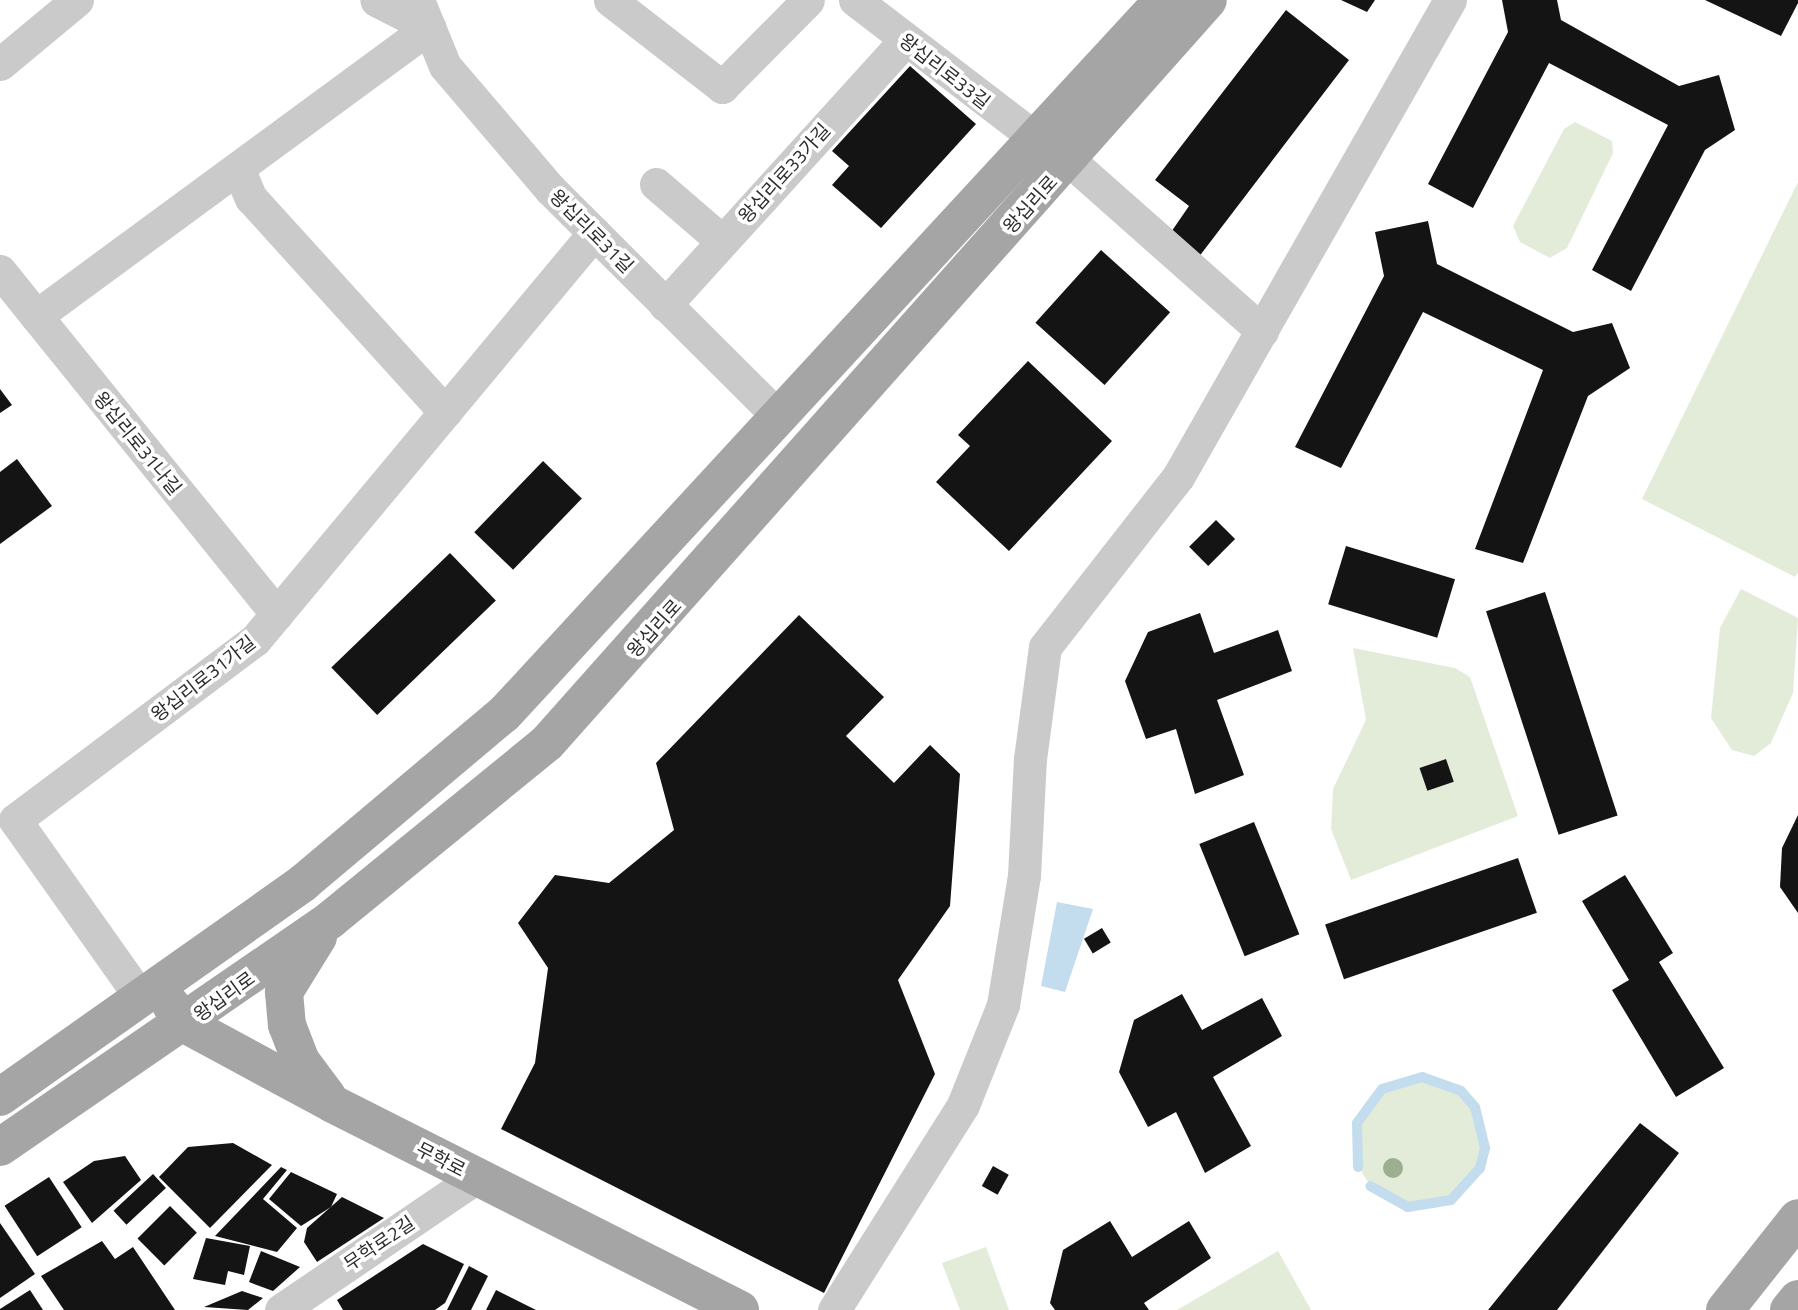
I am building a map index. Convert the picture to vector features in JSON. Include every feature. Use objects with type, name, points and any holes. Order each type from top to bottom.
[{"type":"main road","name":"왕십리로","points":[[0,1097],[149,992],[374,825],[504,715],[1163,0]]},
{"type":"main road","name":"왕십리로","points":[[0,1147],[185,1024],[330,920],[405,862],[547,743],[1069,160],[1208,0]]},
{"type":"main road","points":[[810,385],[841,414]]},
{"type":"main road","points":[[374,825],[405,862]]},
{"type":"main road","points":[[330,920],[284,992],[287,1026],[301,1061],[333,1104]]},
{"type":"main road","name":"무학로","points":[[149,992],[185,1024],[333,1104],[740,1310]]},
{"type":"main road","points":[[1725,1310],[1798,1218]]},
{"type":"main road","points":[[1789,1310],[1798,1298]]},
{"type":"street","points":[[0,64],[77,0]]},
{"type":"street","points":[[376,0],[423,13]]},
{"type":"street","points":[[610,0],[722,87],[808,0]]},
{"type":"street","name":"왕십리로33길","points":[[855,0],[1037,139]]},
{"type":"street","points":[[834,1310],[963,1105],[1003,1005],[1024,876],[1030,759],[1045,647],[1178,477],[1450,0]]},
{"type":"street","points":[[36,316],[238,168],[423,13]]},
{"type":"street","name":"왕십리로31길","points":[[423,13],[444,66],[594,233],[779,417]]},
{"type":"street","name":"왕십리로33가길","points":[[665,305],[905,40]]},
{"type":"street","points":[[1069,160],[1262,331]]},
{"type":"street","points":[[238,168],[251,198],[445,412]]},
{"type":"street","points":[[656,184],[722,241]]},
{"type":"street","name":"왕십리로31가길","points":[[149,992],[15,820],[255,640],[594,233]]},
{"type":"street","name":"왕십리로31나길","points":[[0,271],[277,614]]},
{"type":"street","name":"무학로2길","points":[[281,1310],[477,1177]]},
{"type":"green space","points":[[1575,122],[1612,141],[1613,153],[1567,248],[1550,258],[1520,242],[1513,226],[1564,129]]},
{"type":"green space","points":[[1798,182],[1798,572],[1795,577],[1642,499]]},
{"type":"green space","points":[[1741,589],[1798,618],[1793,693],[1771,743],[1754,756],[1732,750],[1711,718],[1720,628]]},
{"type":"green space","points":[[1353,648],[1455,668],[1470,677],[1518,816],[1351,880],[1331,829],[1333,789],[1366,720]]},
{"type":"green space","points":[[1420,1078],[1445,1083],[1466,1097],[1480,1118],[1485,1143],[1480,1168],[1466,1189],[1445,1203],[1420,1208],[1395,1203],[1374,1189],[1360,1168],[1355,1143],[1360,1118],[1374,1097],[1395,1083]]},
{"type":"green space","points":[[986,1247],[1009,1310],[960,1310],[942,1263]]},
{"type":"green space","points":[[1278,1251],[1311,1310],[1177,1310],[1242,1272]]},
{"type":"water","points":[[1057,902],[1093,909],[1065,992],[1041,986]]},
{"type":"building","points":[[1341,0],[1375,0],[1367,12]]},
{"type":"building","points":[[1502,0],[1557,0],[1561,20],[1679,86],[1719,75],[1735,130],[1705,150],[1631,291],[1592,270],[1668,125],[1549,63],[1473,208],[1428,184],[1508,32]]},
{"type":"building","points":[[1705,0],[1798,0],[1798,3],[1781,36]]},
{"type":"building","points":[[1286,10],[1349,60],[1195,262],[1167,238],[1189,206],[1155,180]]},
{"type":"building","points":[[910,66],[976,124],[881,228],[832,185],[849,166],[832,151]]},
{"type":"building","points":[[1428,221],[1437,264],[1573,332],[1612,323],[1630,368],[1588,396],[1523,563],[1475,549],[1543,370],[1423,312],[1341,468],[1295,447],[1384,276],[1375,232]]},
{"type":"building","points":[[1101,250],[1170,312],[1105,385],[1035,323]]},
{"type":"building","points":[[1028,361],[1112,441],[1009,551],[936,482],[970,446],[958,435]]},
{"type":"building","points":[[0,389],[12,405],[0,413]]},
{"type":"building","points":[[17,459],[52,506],[0,544],[0,472]]},
{"type":"building","points":[[543,461],[582,499],[513,570],[474,532]]},
{"type":"building","points":[[1216,520],[1235,539],[1208,566],[1189,547]]},
{"type":"building","points":[[1346,546],[1455,579],[1437,638],[1328,604]]},
{"type":"building","points":[[450,553],[496,600],[377,715],[331,668]]},
{"type":"building","points":[[1545,592],[1618,815],[1559,835],[1486,611]]},
{"type":"building","points":[[1200,613],[1214,653],[1278,630],[1292,671],[1217,700],[1244,775],[1195,794],[1176,729],[1146,739],[1125,681],[1148,632]]},
{"type":"building","points":[[799,615],[884,697],[846,736],[894,783],[930,745],[960,774],[950,906],[898,980],[935,1074],[824,1293],[501,1129],[535,1063],[548,968],[518,923],[555,875],[609,883],[674,830],[656,763]]},
{"type":"building","points":[[1446,759],[1454,782],[1427,791],[1420,768]]},
{"type":"building","points":[[1798,815],[1798,913],[1780,887],[1782,848]]},
{"type":"building","points":[[1254,822],[1299,934],[1245,956],[1199,844]]},
{"type":"building","points":[[1518,858],[1537,913],[1344,979],[1325,924]]},
{"type":"building","points":[[1625,875],[1673,953],[1659,962],[1724,1068],[1676,1097],[1612,990],[1629,980],[1582,901]]},
{"type":"building","points":[[1102,928],[1111,943],[1093,953],[1084,939]]},
{"type":"building","points":[[1182,994],[1202,1030],[1262,998],[1282,1036],[1213,1077],[1251,1146],[1205,1173],[1176,1112],[1148,1127],[1119,1072],[1134,1020]]},
{"type":"building","points":[[1640,1123],[1679,1153],[1557,1310],[1488,1310]]},
{"type":"building","points":[[233,1143],[272,1165],[210,1228],[159,1177],[188,1147]]},
{"type":"building","points":[[125,1156],[141,1180],[92,1223],[63,1182],[94,1161]]},
{"type":"building","points":[[993,1166],[1009,1175],[998,1195],[982,1186]]},
{"type":"building","points":[[281,1167],[287,1170],[263,1199],[297,1228],[277,1252],[215,1236]]},
{"type":"building","points":[[291,1172],[337,1194],[331,1207],[301,1226],[269,1199]]},
{"type":"building","points":[[153,1174],[166,1188],[126,1225],[114,1211]]},
{"type":"building","points":[[49,1177],[82,1227],[37,1256],[5,1206]]},
{"type":"building","points":[[342,1197],[384,1218],[317,1262],[304,1242],[307,1228]]},
{"type":"building","points":[[170,1206],[197,1233],[164,1265],[137,1239]]},
{"type":"building","points":[[1110,1221],[1132,1257],[1189,1221],[1211,1258],[1144,1303],[1149,1310],[1055,1310],[1050,1303],[1063,1250]]},
{"type":"building","points":[[0,1223],[35,1274],[0,1298]]},
{"type":"building","points":[[206,1238],[250,1246],[244,1275],[228,1271],[225,1285],[193,1279]]},
{"type":"building","points":[[102,1241],[115,1259],[133,1247],[175,1310],[64,1310],[41,1276]]},
{"type":"building","points":[[423,1244],[464,1264],[445,1303],[435,1310],[343,1310],[337,1300]]},
{"type":"building","points":[[261,1251],[300,1267],[273,1291],[249,1282]]},
{"type":"building","points":[[469,1266],[488,1276],[471,1310],[447,1310]]},
{"type":"building","points":[[30,1290],[43,1310],[0,1310],[0,1309]]},
{"type":"building","points":[[496,1290],[536,1310],[486,1310]]},
{"type":"building","points":[[242,1291],[263,1298],[248,1310],[204,1307]]},
{"type":"waterway","points":[[1358,1167],[1357,1123],[1382,1089],[1422,1077],[1461,1091],[1475,1107],[1485,1148],[1480,1168],[1451,1200],[1408,1207],[1370,1186]]}]
